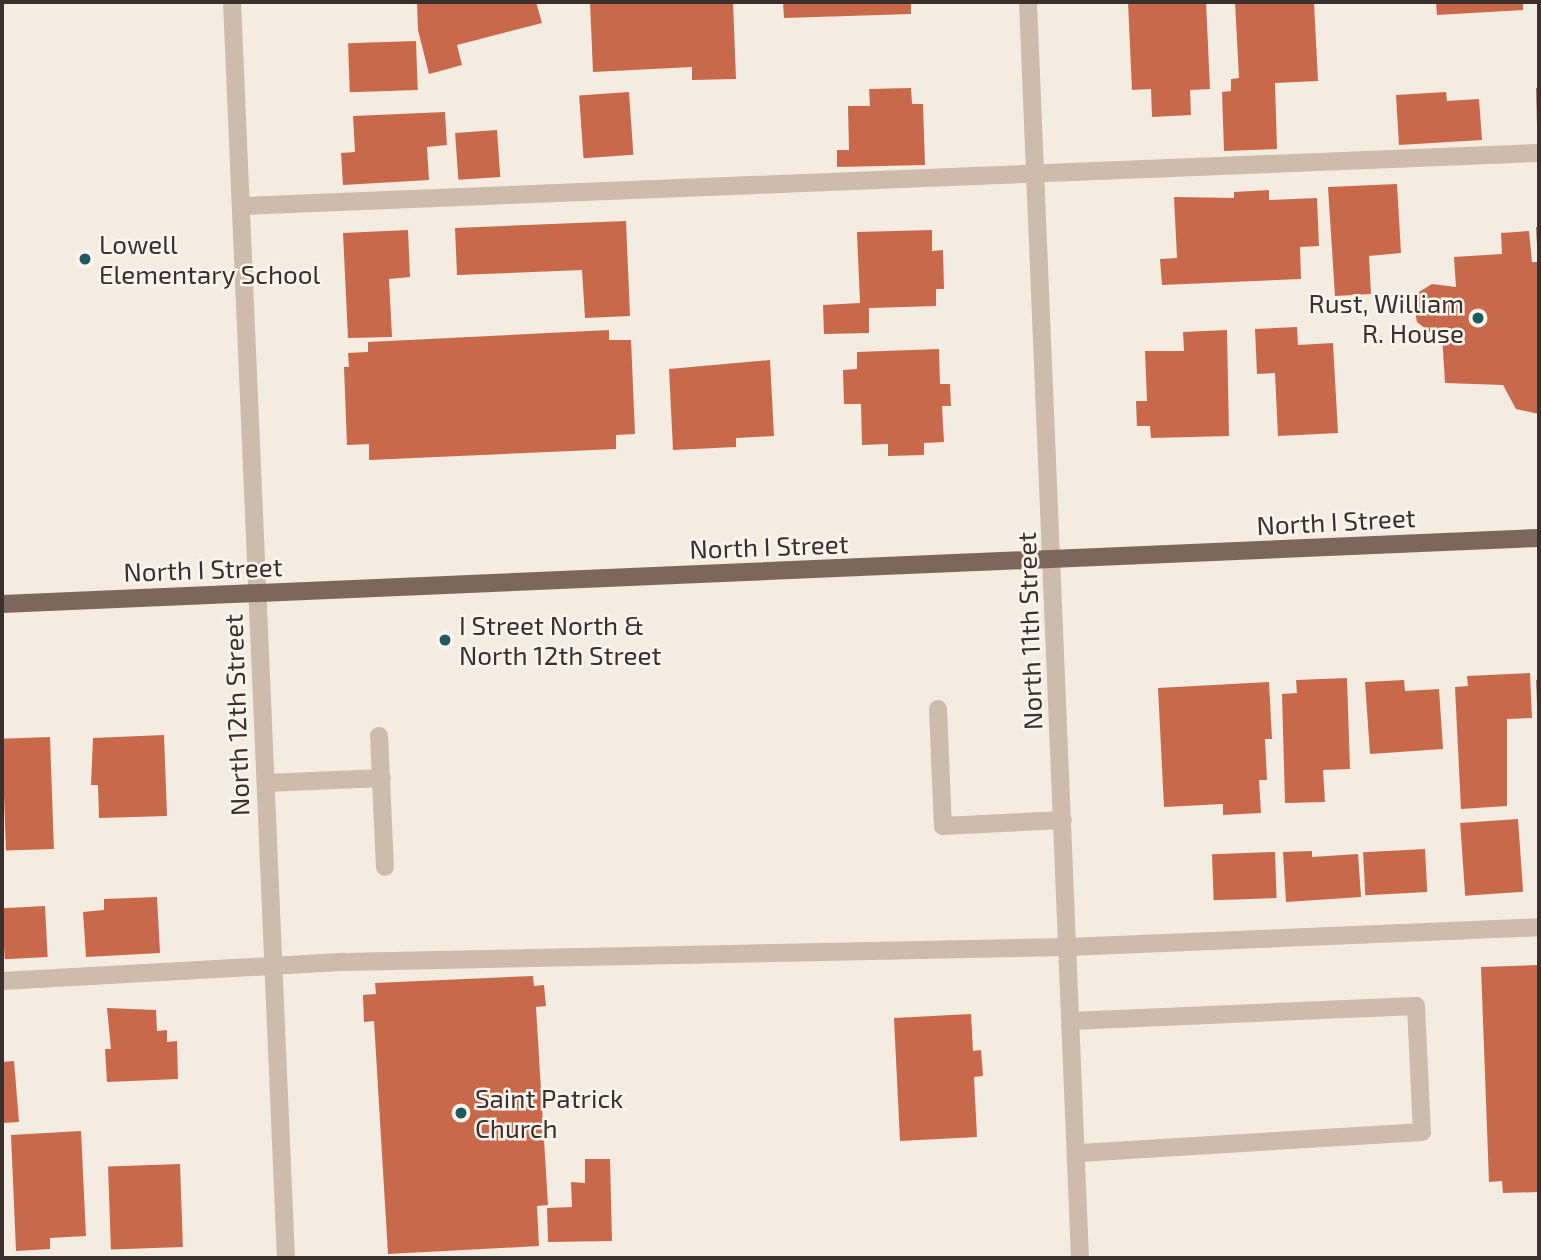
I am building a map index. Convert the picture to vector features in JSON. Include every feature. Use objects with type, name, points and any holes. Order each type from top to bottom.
[{"type":"main road","name":"North I Street","points":[[2,604],[1539,538]]},
{"type":"street","name":"North 12th Street","points":[[232,2],[286,1258]]},
{"type":"street","name":"North 11th Street","points":[[1028,2],[1080,1258]]},
{"type":"street","points":[[241,206],[1539,153]]},
{"type":"street","points":[[938,709],[943,826],[1063,820]]},
{"type":"street","points":[[379,736],[385,867]]},
{"type":"street","points":[[266,783],[382,778]]},
{"type":"street","points":[[2,981],[274,969],[344,962],[1068,947],[1539,928]]},
{"type":"street","points":[[1071,1021],[1416,1006],[1422,1132],[1076,1153]]},
{"type":"building","points":[[417,2],[536,2],[542,23],[457,45],[462,65],[429,74],[418,30]]},
{"type":"building","points":[[590,2],[733,2],[736,79],[692,80],[692,67],[593,72]]},
{"type":"building","points":[[783,2],[911,2],[911,14],[784,18]]},
{"type":"building","points":[[1128,2],[1206,2],[1210,89],[1190,90],[1191,115],[1152,117],[1151,89],[1132,90]]},
{"type":"building","points":[[1235,2],[1314,2],[1318,81],[1275,83],[1277,149],[1224,151],[1222,92],[1231,91],[1231,79],[1239,78]]},
{"type":"building","points":[[1436,2],[1523,2],[1523,10],[1437,15]]},
{"type":"building","points":[[416,41],[418,90],[350,92],[348,43]]},
{"type":"building","points":[[911,88],[912,104],[923,104],[925,165],[837,167],[837,150],[849,150],[848,106],[870,106],[869,89]]},
{"type":"building","points":[[1536,88],[1539,88],[1539,125],[1537,125]]},
{"type":"building","points":[[629,92],[633,155],[584,158],[579,95]]},
{"type":"building","points":[[1446,92],[1447,101],[1479,99],[1482,140],[1399,145],[1396,95]]},
{"type":"building","points":[[445,112],[447,145],[427,147],[429,180],[343,185],[341,153],[355,152],[353,116]]},
{"type":"building","points":[[497,130],[500,177],[458,180],[455,133]]},
{"type":"building","points":[[1397,184],[1401,253],[1369,256],[1371,294],[1335,296],[1328,187]]},
{"type":"building","points":[[1269,190],[1269,200],[1317,198],[1319,246],[1300,247],[1301,279],[1162,285],[1160,259],[1177,258],[1174,197],[1234,198],[1234,192]]},
{"type":"building","points":[[626,221],[630,316],[585,318],[582,270],[457,275],[455,228]]},
{"type":"building","points":[[1536,227],[1539,227],[1539,245],[1537,245]]},
{"type":"building","points":[[408,230],[410,277],[389,279],[392,337],[348,338],[343,233]]},
{"type":"building","points":[[932,230],[932,251],[943,250],[944,289],[936,289],[936,306],[869,308],[869,333],[824,334],[823,305],[860,303],[857,232]]},
{"type":"building","name":"Rust, William R. House","points":[[1529,231],[1532,262],[1539,262],[1539,414],[1516,409],[1503,385],[1445,383],[1442,335],[1432,334],[1417,322],[1414,305],[1419,292],[1432,284],[1456,287],[1454,257],[1502,254],[1501,233]]},
{"type":"building","points":[[1297,327],[1298,345],[1333,343],[1338,433],[1278,436],[1275,373],[1257,374],[1255,329]]},
{"type":"building","points":[[609,330],[609,340],[631,340],[635,434],[616,435],[616,449],[369,460],[369,444],[347,445],[344,367],[349,367],[348,353],[368,352],[368,342]]},
{"type":"building","points":[[1227,330],[1229,436],[1151,438],[1150,426],[1137,426],[1136,401],[1147,401],[1145,351],[1184,351],[1183,332]]},
{"type":"building","points":[[939,349],[940,384],[950,384],[951,406],[942,406],[944,442],[924,443],[924,455],[888,456],[888,444],[862,445],[861,404],[844,404],[843,370],[857,369],[857,352]]},
{"type":"building","points":[[770,360],[774,436],[736,438],[736,447],[673,450],[669,369]]},
{"type":"building","points":[[1530,673],[1532,718],[1507,719],[1507,806],[1461,809],[1455,687],[1468,686],[1467,676]]},
{"type":"building","points":[[1347,678],[1350,769],[1323,770],[1325,802],[1285,803],[1282,694],[1297,693],[1296,680]]},
{"type":"building","points":[[1404,680],[1405,691],[1439,689],[1443,749],[1370,754],[1365,682]]},
{"type":"building","points":[[1536,680],[1539,680],[1539,702],[1537,702]]},
{"type":"building","points":[[1269,682],[1272,739],[1265,739],[1267,780],[1259,780],[1261,813],[1223,815],[1223,804],[1164,807],[1158,688]]},
{"type":"building","points":[[164,735],[167,816],[99,818],[98,785],[91,785],[93,738]]},
{"type":"building","points":[[50,737],[54,849],[6,851],[2,739]]},
{"type":"building","points":[[1518,819],[1523,892],[1465,896],[1460,823]]},
{"type":"building","points":[[1425,849],[1427,892],[1365,895],[1363,852]]},
{"type":"building","points":[[1312,851],[1312,857],[1358,854],[1361,897],[1286,902],[1283,852]]},
{"type":"building","points":[[1275,852],[1277,898],[1214,900],[1212,854]]},
{"type":"building","points":[[157,897],[160,953],[86,957],[83,912],[104,910],[104,899]]},
{"type":"building","points":[[45,906],[48,957],[5,959],[2,908]]},
{"type":"building","points":[[1539,965],[1539,1192],[1503,1193],[1502,1181],[1489,1182],[1481,967]]},
{"type":"building","name":"Saint Patrick Church","points":[[533,976],[534,986],[544,985],[546,1006],[536,1007],[548,1205],[537,1206],[539,1246],[388,1254],[374,1021],[364,1022],[363,995],[376,994],[375,983]]},
{"type":"building","points":[[107,1008],[156,1010],[157,1031],[167,1030],[167,1042],[177,1041],[178,1079],[107,1082],[105,1049],[111,1049]]},
{"type":"building","points":[[971,1014],[973,1051],[981,1050],[983,1076],[974,1077],[977,1137],[900,1141],[894,1018]]},
{"type":"building","points":[[14,1061],[19,1122],[2,1123],[2,1062]]},
{"type":"building","points":[[81,1131],[86,1236],[50,1238],[50,1249],[16,1251],[11,1135]]},
{"type":"building","points":[[585,1159],[610,1159],[612,1241],[548,1242],[547,1208],[572,1207],[571,1182],[585,1183]]},
{"type":"building","points":[[180,1164],[183,1247],[111,1249],[108,1167]]},
{"type":"place","name":"Lowell Elementary School","points":[[85,259]]},
{"type":"place","name":"Rust, William R. House","points":[[1478,318]]},
{"type":"place","name":"I Street North & North 12th Street","points":[[445,640]]},
{"type":"place","name":"Saint Patrick Church","points":[[461,1113]]}]
